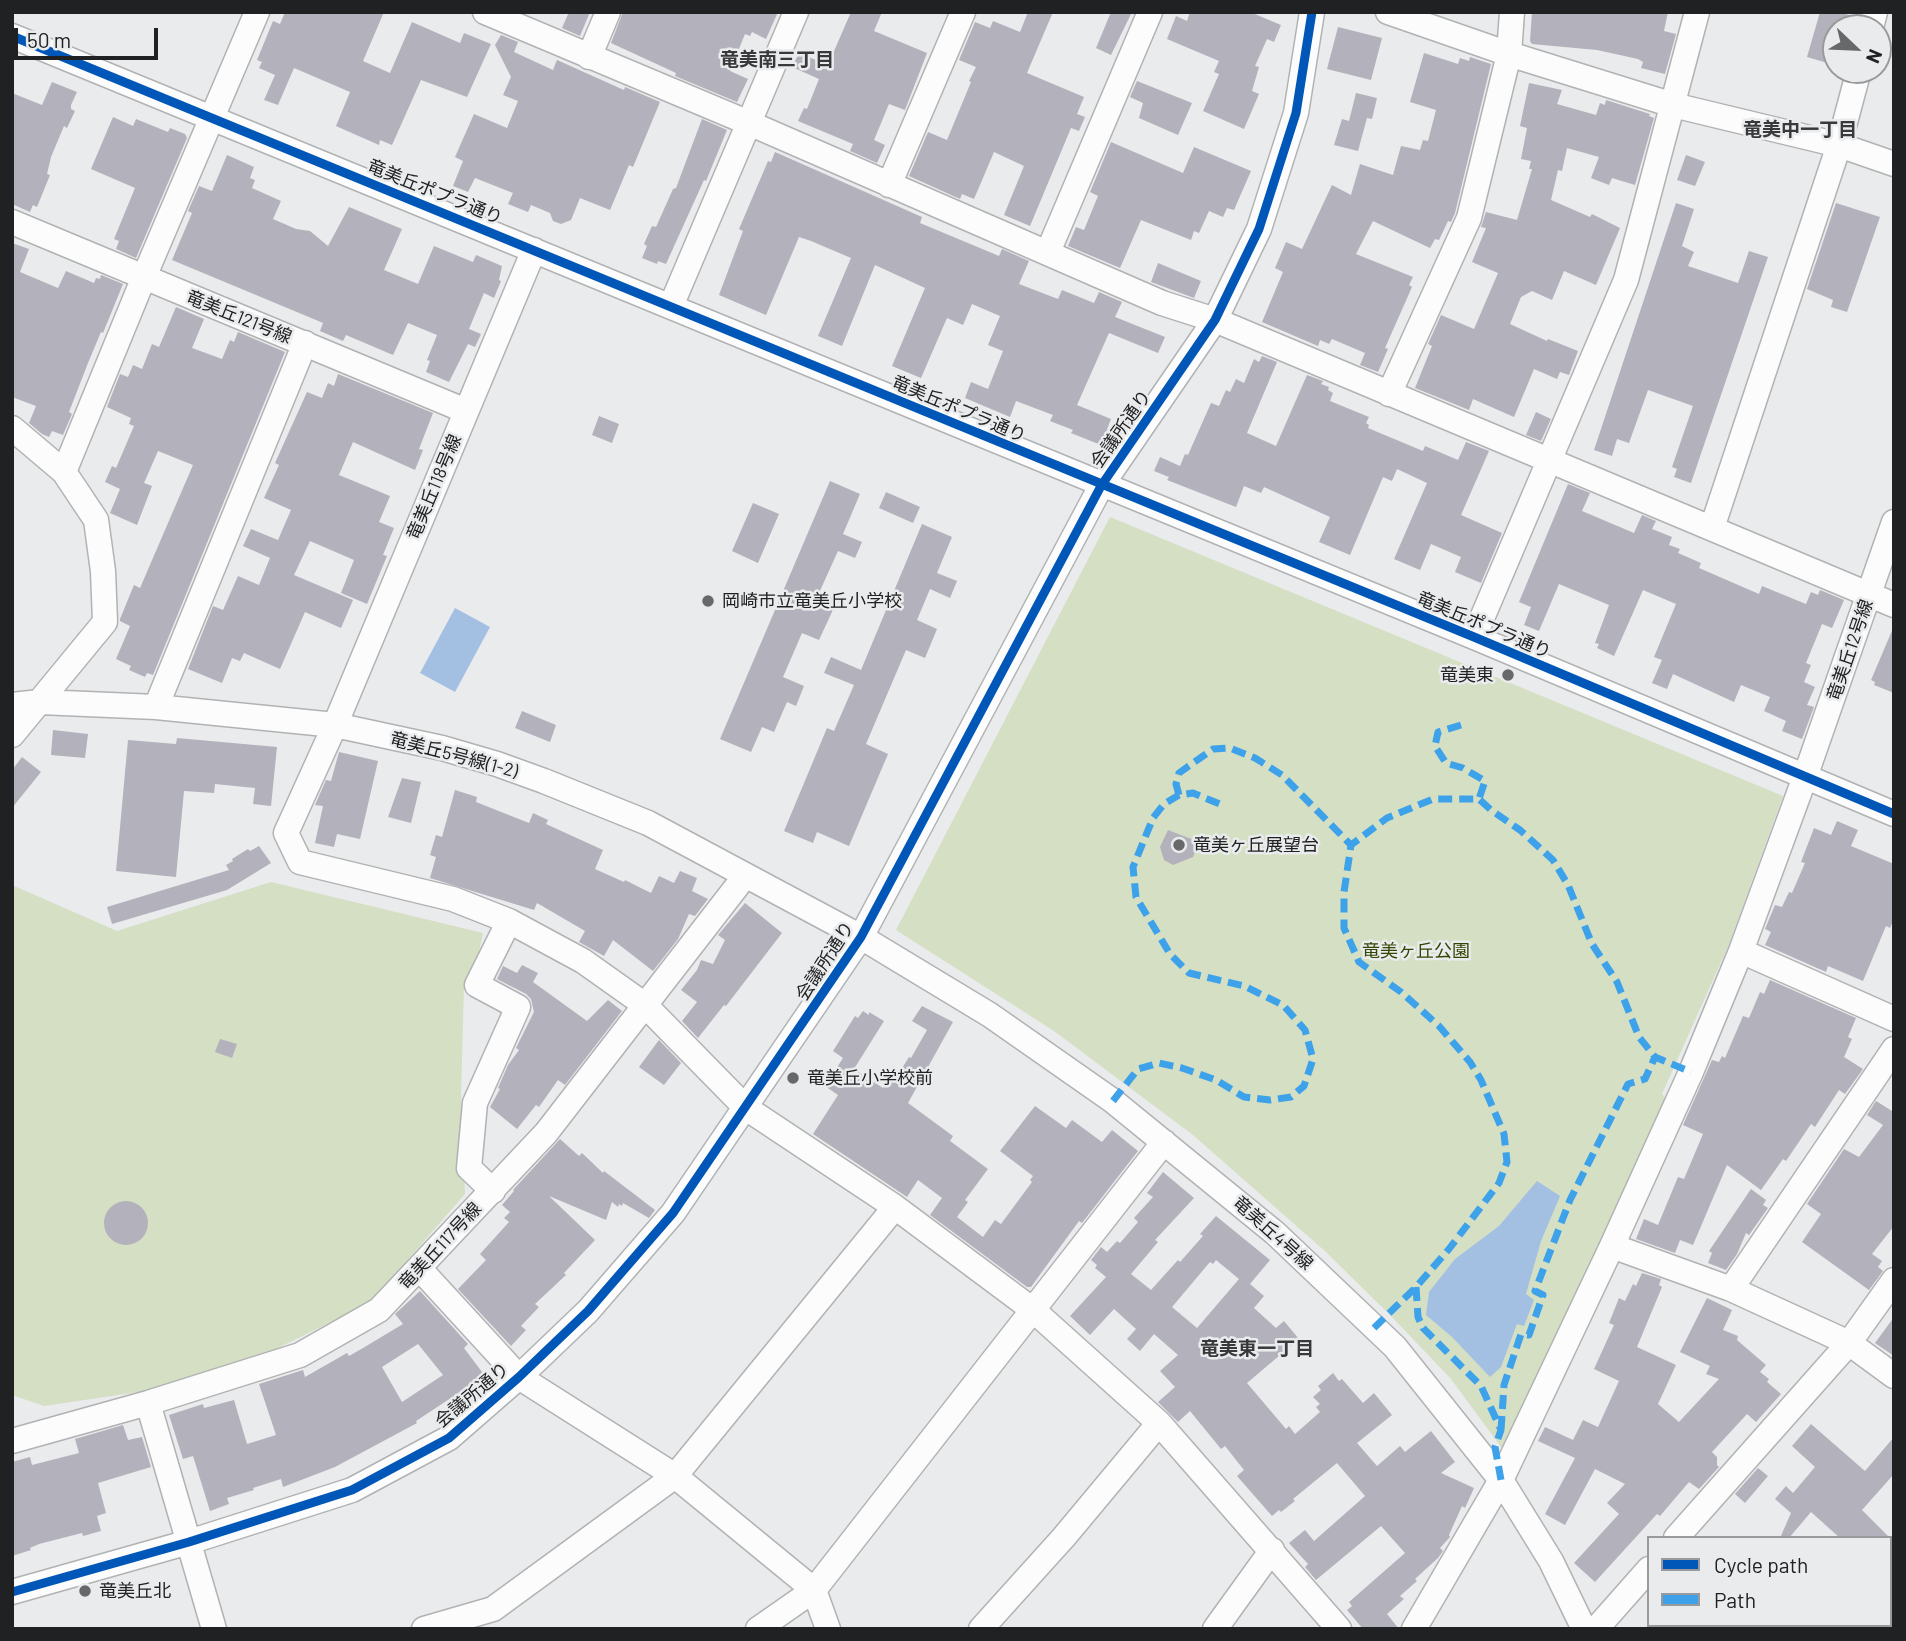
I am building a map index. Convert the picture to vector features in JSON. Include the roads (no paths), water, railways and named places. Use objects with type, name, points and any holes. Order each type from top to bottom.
[{"type":"street","points":[[64,472],[257,12]]},
{"type":"street","points":[[485,12],[749,123],[1162,303],[1215,320],[1894,605]]},
{"type":"street","points":[[589,57],[608,12]]},
{"type":"street","points":[[671,306],[796,12]]},
{"type":"street","points":[[889,186],[963,12]]},
{"type":"street","points":[[1048,252],[1150,12]]},
{"type":"street","name":"会議所通り","points":[[12,1592],[189,1542],[352,1490],[449,1438],[519,1377],[588,1311],[673,1213],[861,937],[1101,486],[1215,320],[1259,229],[1296,113],[1311,12]]},
{"type":"street","points":[[1388,12],[1509,54],[1673,104],[1839,145],[1894,164]]},
{"type":"street","points":[[1389,394],[1469,218],[1509,54],[1512,12]]},
{"type":"street","points":[[1474,637],[1626,280],[1697,12]]},
{"type":"street","name":"竜美丘ポプラ通り","points":[[12,36],[671,306],[1101,486],[1474,637],[1894,814]]},
{"type":"street","points":[[1712,528],[1839,145],[1855,84]]},
{"type":"street","name":"竜美丘121号線","points":[[12,222],[466,411]]},
{"type":"street","name":"竜美丘118号線","points":[[509,921],[453,899],[300,862],[286,833],[335,724],[534,250]]},
{"type":"street","points":[[156,707],[304,344]]},
{"type":"street","points":[[12,428],[64,472],[96,520],[103,571],[105,622],[12,735]]},
{"type":"street","name":"竜美丘12号線","points":[[1414,1629],[1501,1480],[1612,1246],[1690,1072],[1741,951],[1894,522]]},
{"type":"street","name":"竜美丘5号線(1-2)","points":[[12,705],[40,702],[156,707],[335,724],[442,748],[544,781],[648,823],[861,937]]},
{"type":"street","name":"竜美丘117号線","points":[[12,1441],[300,1356],[379,1310],[547,1133],[745,876]]},
{"type":"street","points":[[493,1191],[469,1168],[475,1103],[518,1007],[477,985],[509,921],[583,961],[645,1005],[746,1108],[895,1206],[1033,1310],[1159,1423],[1339,1629]]},
{"type":"street","name":"竜美丘4号線","points":[[861,937],[990,1015],[1114,1101],[1275,1233],[1395,1347],[1501,1480],[1551,1562],[1584,1629]]},
{"type":"street","points":[[1741,951],[1894,1019]]},
{"type":"street","points":[[1731,1289],[1894,1049]]},
{"type":"street","points":[[758,1629],[814,1590],[1164,1142]]},
{"type":"street","points":[[424,1629],[493,1609],[675,1476],[895,1206]]},
{"type":"street","points":[[1612,1246],[1731,1289],[1849,1343],[1894,1376]]},
{"type":"street","points":[[420,1269],[519,1377],[675,1476],[814,1590],[828,1629]]},
{"type":"street","points":[[1678,1536],[1849,1343],[1894,1280]]},
{"type":"street","points":[[148,1403],[214,1629]]},
{"type":"street","points":[[981,1629],[1064,1537],[1159,1423]]},
{"type":"street","points":[[1215,1629],[1272,1550]]},
{"type":"street","points":[[1596,1629],[1647,1571]]},
{"type":"water","points":[[455,608],[490,627],[455,692],[420,673]]},
{"type":"water","points":[[1537,1181],[1560,1196],[1541,1241],[1526,1294],[1534,1300],[1524,1326],[1517,1324],[1501,1367],[1490,1377],[1452,1337],[1426,1315],[1429,1292],[1455,1259],[1499,1226]]},
{"type":"place","name":"岡崎市立竜美丘小学校","points":[[708,601]]},
{"type":"place","name":"竜美東","points":[[1508,675]]},
{"type":"place","name":"竜美ヶ丘展望台","points":[[1179,845]]},
{"type":"place","name":"竜美丘小学校前","points":[[793,1078]]},
{"type":"place","name":"竜美丘北","points":[[85,1591]]},
{"type":"district","name":"竜美南三丁目","points":[[777,60]]},
{"type":"district","name":"竜美中一丁目","points":[[1800,130]]},
{"type":"district","name":"竜美東一丁目","points":[[1257,1349]]},
{"type":"park label","name":"竜美ヶ丘公園","points":[[1416,951]]}]
